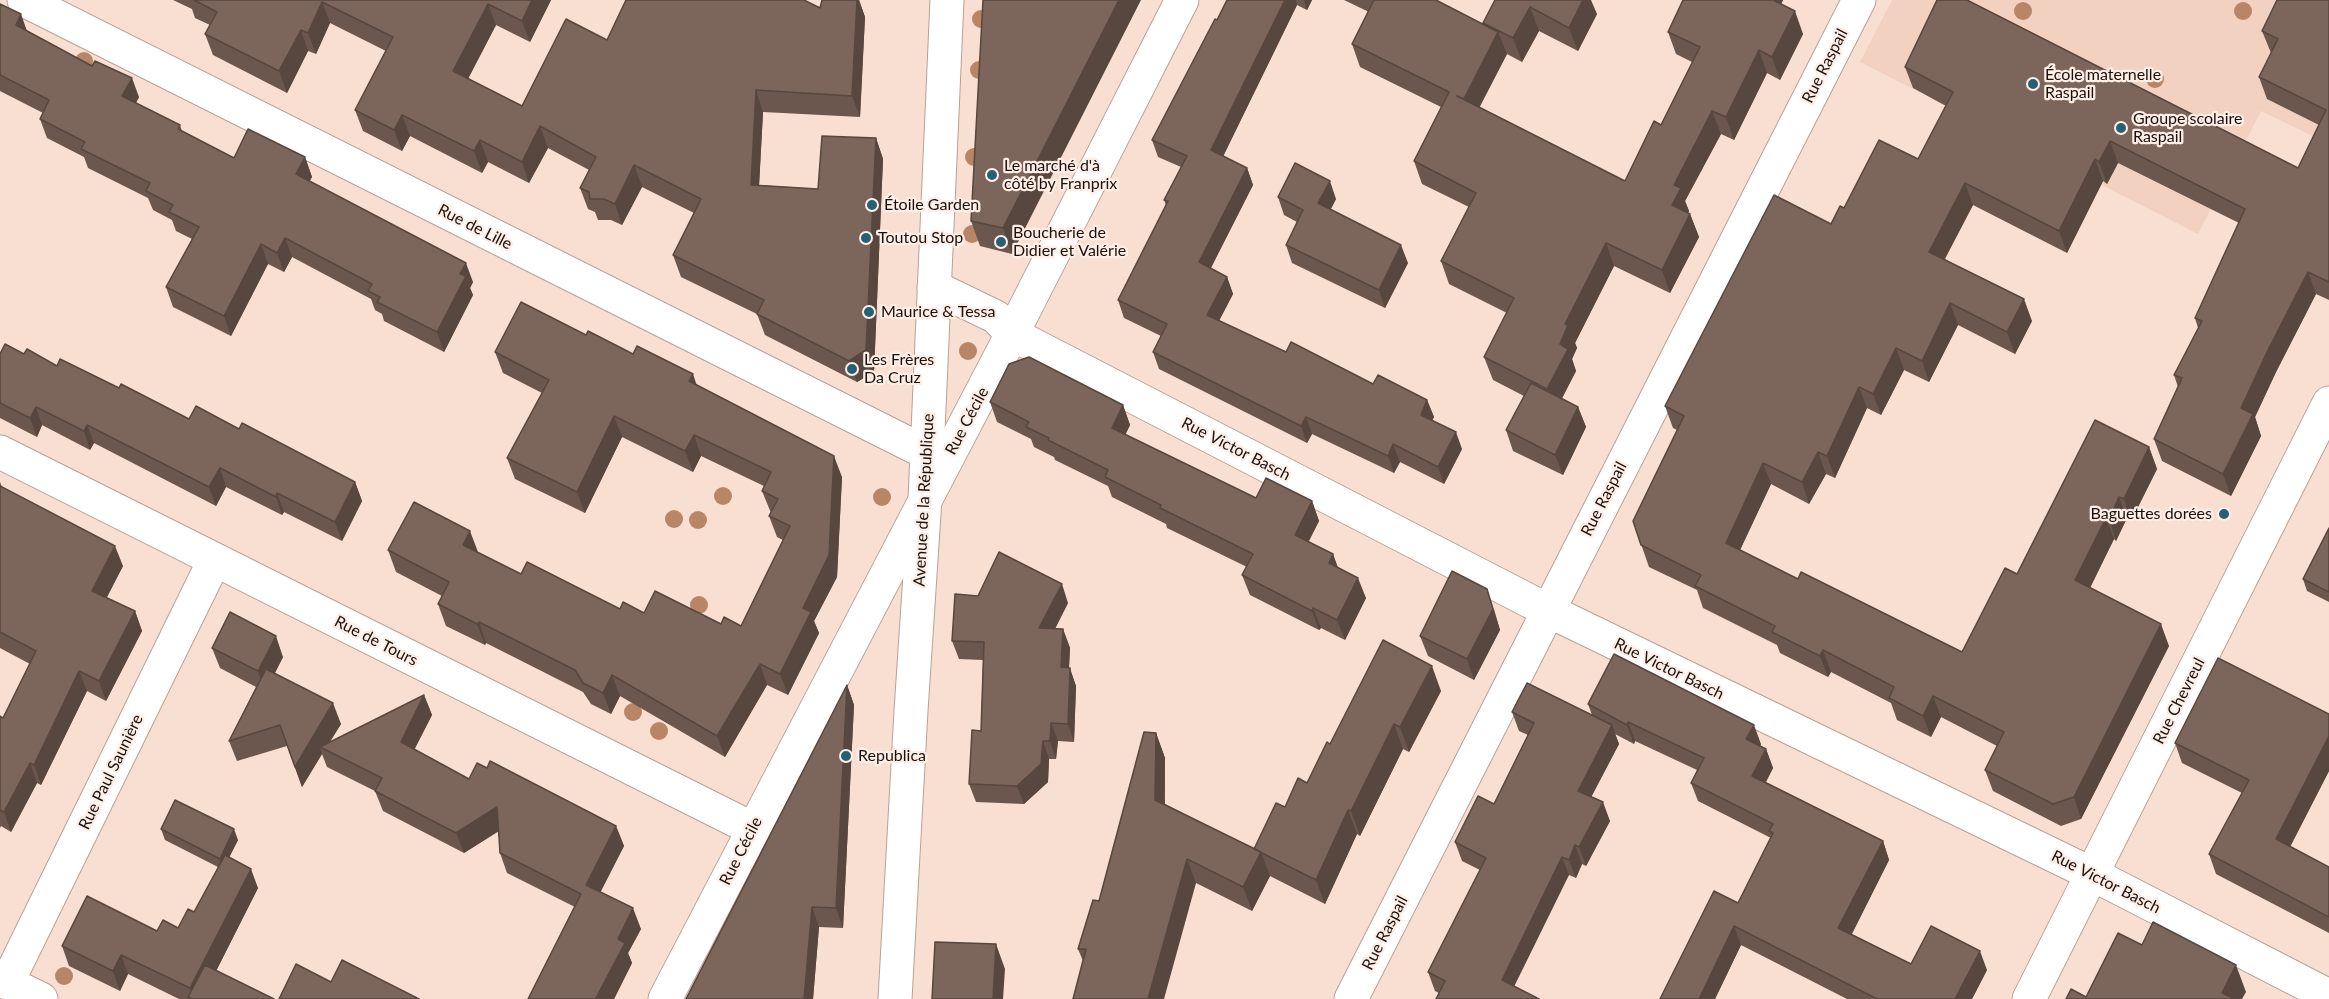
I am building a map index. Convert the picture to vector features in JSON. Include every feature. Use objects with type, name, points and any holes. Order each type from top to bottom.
[{"type":"street","name":"Rue de Lille","points":[[24,0],[927,453]]},
{"type":"street","name":"Avenue de la République","points":[[896,999],[910,711],[925,499],[947,0]]},
{"type":"street","name":"Rue Cécile","points":[[665,999],[1012,334],[1182,0]]},
{"type":"street","name":"Rue Raspail","points":[[1351,999],[1859,0]]},
{"type":"street","name":"Rue Victor Basch","points":[[934,287],[996,317],[1012,334],[1547,610],[2092,874],[2329,996]]},
{"type":"street","name":"Rue Chevreul","points":[[2029,999],[2329,404]]},
{"type":"street","name":"Rue de Tours","points":[[0,453],[753,829]]},
{"type":"street","name":"Rue Paul Saunière","points":[[4,981],[214,561]]},
{"type":"street","points":[[4,981],[41,999]]},
{"type":"shaded area","name":"Groupe scolaire Raspail","points":[[1892,0],[2329,0],[2329,144],[2261,111],[2198,234],[1860,62]]},
{"type":"building","points":[[194,0],[532,0],[522,21],[488,4],[453,71],[522,106],[566,19],[607,40],[626,0],[804,0],[820,8],[822,0],[857,0],[852,96],[756,90],[751,185],[818,189],[822,136],[876,138],[866,350],[849,361],[757,314],[764,300],[673,255],[701,199],[634,165],[615,204],[604,199],[590,199],[589,192],[580,188],[596,157],[540,126],[522,162],[480,140],[474,151],[402,115],[394,130],[355,110],[393,37],[322,2],[308,33],[301,30],[279,71],[205,34],[217,12]]},
{"type":"building","points":[[983,0],[1119,0],[1003,228],[971,221]]},
{"type":"building","points":[[1227,0],[1285,0],[1211,150],[1247,168],[1199,262],[1227,277],[1207,315],[1286,352],[1291,342],[1373,384],[1378,375],[1427,400],[1421,415],[1456,432],[1438,467],[1393,444],[1388,456],[1306,417],[1301,426],[1153,352],[1167,324],[1118,300],[1168,201],[1164,200],[1187,156],[1152,140]]},
{"type":"building","points":[[1374,0],[1436,0],[1498,32],[1464,99],[1457,96],[1625,181],[1654,121],[1661,125],[1700,47],[1668,32],[1683,0],[1773,0],[1795,11],[1772,57],[1759,50],[1726,117],[1712,111],[1674,185],[1681,188],[1672,205],[1690,214],[1662,270],[1606,243],[1565,324],[1568,325],[1560,344],[1568,349],[1547,389],[1484,357],[1514,298],[1441,261],[1476,193],[1414,161],[1449,92],[1352,44]]},
{"type":"building","points":[[1495,0],[1583,0],[1569,28],[1530,7],[1513,38],[1483,23]]},
{"type":"building","points":[[1937,0],[1967,0],[2298,168],[2326,110],[2259,77],[2278,39],[2262,31],[2277,0],[2329,0],[2329,282],[2308,272],[2241,408],[2253,414],[2223,474],[2154,439],[2182,378],[2174,375],[2202,321],[2195,318],[2245,209],[2110,141],[2099,162],[2095,159],[2059,231],[1965,183],[1929,252],[2024,299],[2007,332],[1950,303],[1922,361],[1896,348],[1873,394],[1859,387],[1827,456],[1818,452],[1802,482],[1763,463],[1726,543],[1798,579],[1801,572],[1962,652],[2005,568],[2017,574],[2095,420],[2149,447],[2124,499],[2119,497],[2109,519],[2106,518],[2075,580],[2161,624],[2074,797],[2053,804],[1985,770],[2004,732],[1933,696],[1923,716],[1889,698],[1894,687],[1823,650],[1820,656],[1772,632],[1775,626],[1695,586],[1701,575],[1641,545],[1633,521],[1684,416],[1665,406],[1774,195],[1831,224],[1840,206],[1844,208],[1879,140],[1918,159],[1953,92],[1905,67]]},
{"type":"building","points":[[0,4],[21,14],[16,25],[92,66],[95,61],[132,78],[122,96],[180,125],[178,129],[234,158],[248,129],[305,157],[296,174],[466,263],[460,274],[466,276],[437,332],[377,302],[380,297],[368,291],[372,284],[285,238],[277,253],[261,244],[224,316],[166,287],[199,227],[169,212],[173,205],[146,191],[150,183],[81,149],[85,142],[40,119],[49,100],[0,75]]},
{"type":"building","points":[[1295,163],[1330,181],[1318,203],[1401,245],[1379,290],[1286,245],[1303,210],[1278,197]]},
{"type":"building","points":[[521,302],[586,335],[588,331],[633,354],[637,346],[693,374],[689,381],[834,456],[829,555],[803,608],[811,612],[780,674],[760,664],[717,736],[612,675],[603,693],[583,683],[575,670],[438,604],[449,582],[388,550],[414,502],[470,531],[463,545],[521,574],[527,562],[620,609],[623,602],[644,613],[655,591],[721,624],[724,617],[741,626],[790,526],[769,516],[778,499],[762,491],[771,472],[694,435],[685,451],[614,416],[577,492],[507,458],[549,380],[495,352]]},
{"type":"building","points":[[5,344],[24,354],[27,349],[57,366],[60,359],[119,388],[121,384],[189,419],[196,406],[239,429],[242,423],[355,482],[335,522],[277,493],[276,497],[220,468],[209,487],[87,425],[84,431],[36,407],[30,418],[0,403],[0,354]]},
{"type":"building","points":[[1029,357],[1123,405],[1112,428],[1256,498],[1266,478],[1312,501],[1295,535],[1333,554],[1329,563],[1358,578],[1337,620],[1313,608],[1312,611],[1242,575],[1253,554],[1160,508],[1161,505],[1105,477],[1108,470],[1048,440],[1049,438],[1026,427],[1029,422],[990,402],[1009,364]]},
{"type":"building","points":[[1531,383],[1578,407],[1555,455],[1506,430]]},
{"type":"building","points":[[0,486],[115,546],[92,591],[135,611],[99,681],[79,671],[34,765],[30,763],[4,812],[0,810],[0,716],[3,718],[36,651],[0,632]]},
{"type":"building","points":[[2329,528],[2329,592],[2303,579]]},
{"type":"building","points":[[999,552],[1062,584],[1039,628],[1063,629],[1061,667],[1070,668],[1068,724],[1051,723],[1050,741],[1043,741],[1041,764],[1017,786],[969,784],[972,730],[981,731],[984,642],[952,641],[955,594],[978,596]]},
{"type":"building","points":[[1452,571],[1487,589],[1493,609],[1467,659],[1420,636]]},
{"type":"building","points":[[230,612],[276,636],[258,671],[212,648]]},
{"type":"building","points":[[1383,640],[1432,666],[1400,727],[1394,724],[1351,811],[1348,810],[1316,880],[1254,849],[1276,803],[1285,807],[1298,778],[1307,783],[1327,742],[1330,744]]},
{"type":"building","points":[[1614,654],[1754,725],[1746,739],[1766,749],[1752,776],[1883,841],[1838,928],[1911,964],[1931,926],[1980,951],[1955,999],[1877,999],[1734,926],[1699,999],[1660,999],[1714,891],[1738,903],[1773,833],[1769,831],[1773,824],[1691,783],[1704,758],[1628,722],[1627,725],[1588,704]]},
{"type":"building","points":[[2218,658],[2329,714],[2329,736],[2276,839],[2329,867],[2329,917],[2209,854],[2249,780],[2175,743]]},
{"type":"building","points":[[266,669],[333,703],[295,767],[280,725],[229,741]]},
{"type":"building","points":[[1527,683],[1612,725],[1578,791],[1603,802],[1579,847],[1575,845],[1569,860],[1562,857],[1502,980],[1539,999],[1436,999],[1445,981],[1428,972],[1486,858],[1455,842],[1478,796],[1494,804],[1534,723],[1512,712]]},
{"type":"building","points":[[847,685],[836,908],[812,907],[804,999],[686,999]]},
{"type":"building","points":[[424,695],[401,742],[469,779],[477,763],[487,768],[490,761],[616,826],[586,885],[633,908],[618,939],[625,943],[597,999],[528,999],[581,894],[500,853],[497,807],[456,833],[375,791],[382,778],[320,747]]},
{"type":"building","points":[[1144,732],[1156,733],[1155,800],[1261,852],[1243,887],[1187,859],[1148,999],[1073,999],[1086,949],[1078,949],[1093,900],[1099,901]]},
{"type":"building","points":[[175,800],[234,829],[220,859],[161,829]]},
{"type":"building","points":[[225,855],[251,869],[190,988],[121,955],[113,971],[62,946],[87,896],[157,931],[163,920],[178,928],[188,909],[194,912]]},
{"type":"building","points":[[2153,922],[2236,965],[2222,993],[2235,999],[2066,999],[2071,989],[2086,997],[2118,933],[2142,945]]},
{"type":"building","points":[[935,942],[996,944],[993,999],[932,999]]},
{"type":"building","points":[[342,960],[419,999],[279,999],[296,964],[331,982]]},
{"type":"building","points":[[205,965],[274,999],[192,999],[188,997]]},
{"type":"place","name":"École maternelle Raspail","points":[[2033,84]]},
{"type":"place","name":"Groupe scolaire Raspail","points":[[2121,128]]},
{"type":"place","name":"Le marché d'à côté by Franprix","points":[[992,175]]},
{"type":"place","name":"Étoile Garden","points":[[872,205]]},
{"type":"place","name":"Toutou Stop","points":[[866,238]]},
{"type":"place","name":"Boucherie de Didier et Valérie","points":[[1001,242]]},
{"type":"place","name":"Maurice & Tessa","points":[[869,312]]},
{"type":"place","name":"Les Frères Da Cruz","points":[[852,369]]},
{"type":"place","name":"Baguettes dorées","points":[[2224,514]]},
{"type":"place","name":"Republica","points":[[846,756]]}]
